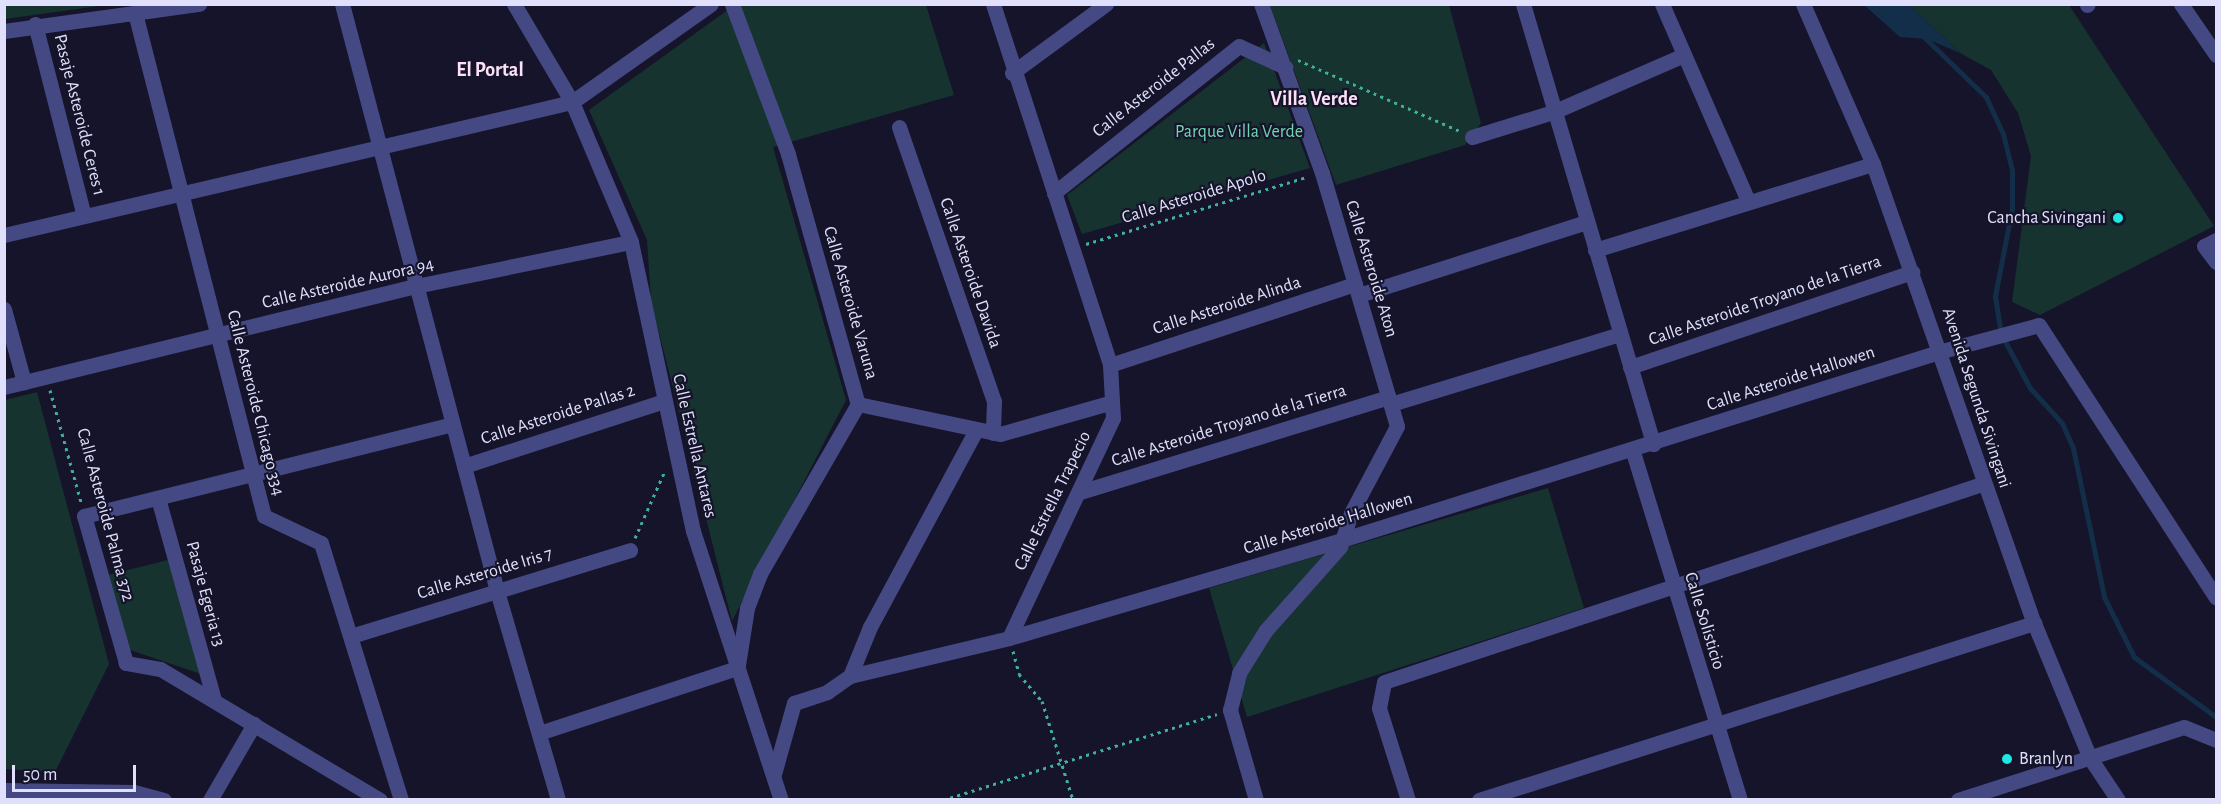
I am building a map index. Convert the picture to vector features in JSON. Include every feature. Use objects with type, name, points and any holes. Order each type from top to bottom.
[{"type":"street","points":[[4,31],[35,24],[199,4]]},
{"type":"street","points":[[342,4],[497,591],[558,800]]},
{"type":"street","name":"Calle Estrella Antares","points":[[514,4],[572,102],[631,242],[676,460],[737,668],[781,800]]},
{"type":"street","points":[[4,235],[572,102],[711,4]]},
{"type":"street","name":"Calle Asteroide Varuna","points":[[732,4],[788,154],[858,404],[760,574],[747,608],[737,668]]},
{"type":"street","name":"Calle Estrella Trapecio","points":[[993,4],[1012,73],[1073,248],[1110,364],[1112,402],[1107,438],[1009,638]]},
{"type":"street","points":[[1012,73],[1106,4]]},
{"type":"street","name":"Calle Asteroide Aton","points":[[1230,710],[1239,674],[1266,630],[1329,562],[1397,426],[1322,172],[1261,4]]},
{"type":"street","points":[[1523,4],[1553,112],[1653,444]]},
{"type":"street","points":[[1662,4],[1748,201]]},
{"type":"street","name":"Avenida Segunda Sivingani","points":[[1803,4],[1873,164],[1942,351],[1982,484],[2034,623],[2090,758],[2118,800]]},
{"type":"street","points":[[2181,4],[2217,55]]},
{"type":"street","name":"Calle Asteroide Chicago 334","points":[[135,13],[264,516],[321,543],[401,800]]},
{"type":"street","name":"Pasaje Asteroide Ceres 1","points":[[35,24],[84,216]]},
{"type":"street","name":"Calle Asteroide Pallas","points":[[1054,193],[1239,46],[1285,67]]},
{"type":"street","points":[[1472,137],[1553,112],[1684,55]]},
{"type":"street","name":"Calle Asteroide Davida","points":[[899,127],[994,401],[993,433]]},
{"type":"street","points":[[1595,250],[1873,164]]},
{"type":"street","name":"Calle Asteroide Alinda","points":[[1110,364],[1586,222]]},
{"type":"street","points":[[2217,240],[2204,246],[2217,262]]},
{"type":"street","name":"Calle Asteroide Aurora 94","points":[[4,387],[416,286],[631,242]]},
{"type":"street","name":"Calle Asteroide Troyano de la Tierra","points":[[1630,367],[1912,272]]},
{"type":"street","points":[[4,309],[24,382]]},
{"type":"street","name":"Calle Asteroide Hallowen","points":[[774,774],[794,704],[827,692],[850,676],[1009,638],[1341,540],[1634,452],[1942,351],[2039,325],[2217,598]]},
{"type":"street","name":"Calle Asteroide Troyano de la Tierra","points":[[1080,492],[1620,334]]},
{"type":"street","name":"Calle Asteroide Pallas 2","points":[[464,466],[664,401]]},
{"type":"street","points":[[858,404],[975,432],[993,433],[1059,421],[1112,402]]},
{"type":"street","points":[[84,516],[252,476],[452,424]]},
{"type":"street","points":[[850,676],[870,627],[975,432]]},
{"type":"street","name":"Calle Solisticio","points":[[1634,452],[1715,728],[1740,800]]},
{"type":"street","points":[[1408,800],[1379,708],[1384,682],[1674,589],[1982,484]]},
{"type":"street","name":"Pasaje Egeria 13","points":[[158,498],[214,700]]},
{"type":"street","name":"Calle Asteroide Palma 372","points":[[84,516],[126,663],[160,669],[214,700]]},
{"type":"street","name":"Calle Asteroide Iris 7","points":[[351,636],[630,550]]},
{"type":"street","points":[[1479,800],[1715,728],[2034,623]]},
{"type":"street","points":[[539,733],[737,668]]},
{"type":"street","points":[[214,700],[380,800]]},
{"type":"street","points":[[1230,710],[1256,800]]},
{"type":"street","points":[[210,800],[254,724]]},
{"type":"street","points":[[1958,800],[2184,727],[2217,740]]},
{"type":"street","points":[[4,790],[134,792],[164,800]]},
{"type":"path","points":[[1278,49],[1472,137]]},
{"type":"path","name":"Calle Asteroide Apolo","points":[[1073,248],[1322,172]]},
{"type":"path","name":"Calle Asteroide Palma 372","points":[[46,376],[84,516]]},
{"type":"path","points":[[630,550],[656,483],[676,460]]},
{"type":"path","points":[[1009,638],[1019,675],[1042,701],[1073,800]]},
{"type":"path","points":[[943,800],[1230,710]]},
{"type":"green space","points":[[5,4],[106,4],[106,5],[5,19]]},
{"type":"green space","points":[[736,4],[926,5],[954,95],[773,147],[846,400],[732,621],[651,301],[647,240],[589,110]]},
{"type":"green space","points":[[1270,5],[1449,5],[1481,123],[1465,145],[1336,185]]},
{"type":"green space","points":[[1910,5],[2069,5],[2214,226],[2040,315],[2012,302],[2031,156],[2018,113],[1991,70],[1960,53]]},
{"type":"green space","name":"Parque Villa Verde","points":[[1264,43],[1310,168],[1082,234],[1067,195]]},
{"type":"green space","points":[[37,392],[109,664],[55,772],[4,769],[5,400]]},
{"type":"green space","points":[[1548,488],[1584,608],[1247,717],[1209,588]]},
{"type":"green space","points":[[168,560],[201,674],[127,649],[108,575]]},
{"type":"water","points":[[1864,5],[1910,5],[1960,53],[1927,39],[1900,37]]},
{"type":"waterway","points":[[1923,36],[1986,97],[2003,134],[2012,169],[2012,208],[1995,296],[2001,334],[2030,388],[2062,423],[2073,448],[2104,597],[2134,657],[2216,717]]},
{"type":"place","name":"Cancha Sivingani","points":[[2118,218]]},
{"type":"place","name":"Branlyn","points":[[2007,759]]},
{"type":"district","name":"El Portal","points":[[490,70]]},
{"type":"district","name":"Villa Verde","points":[[1314,99]]}]
